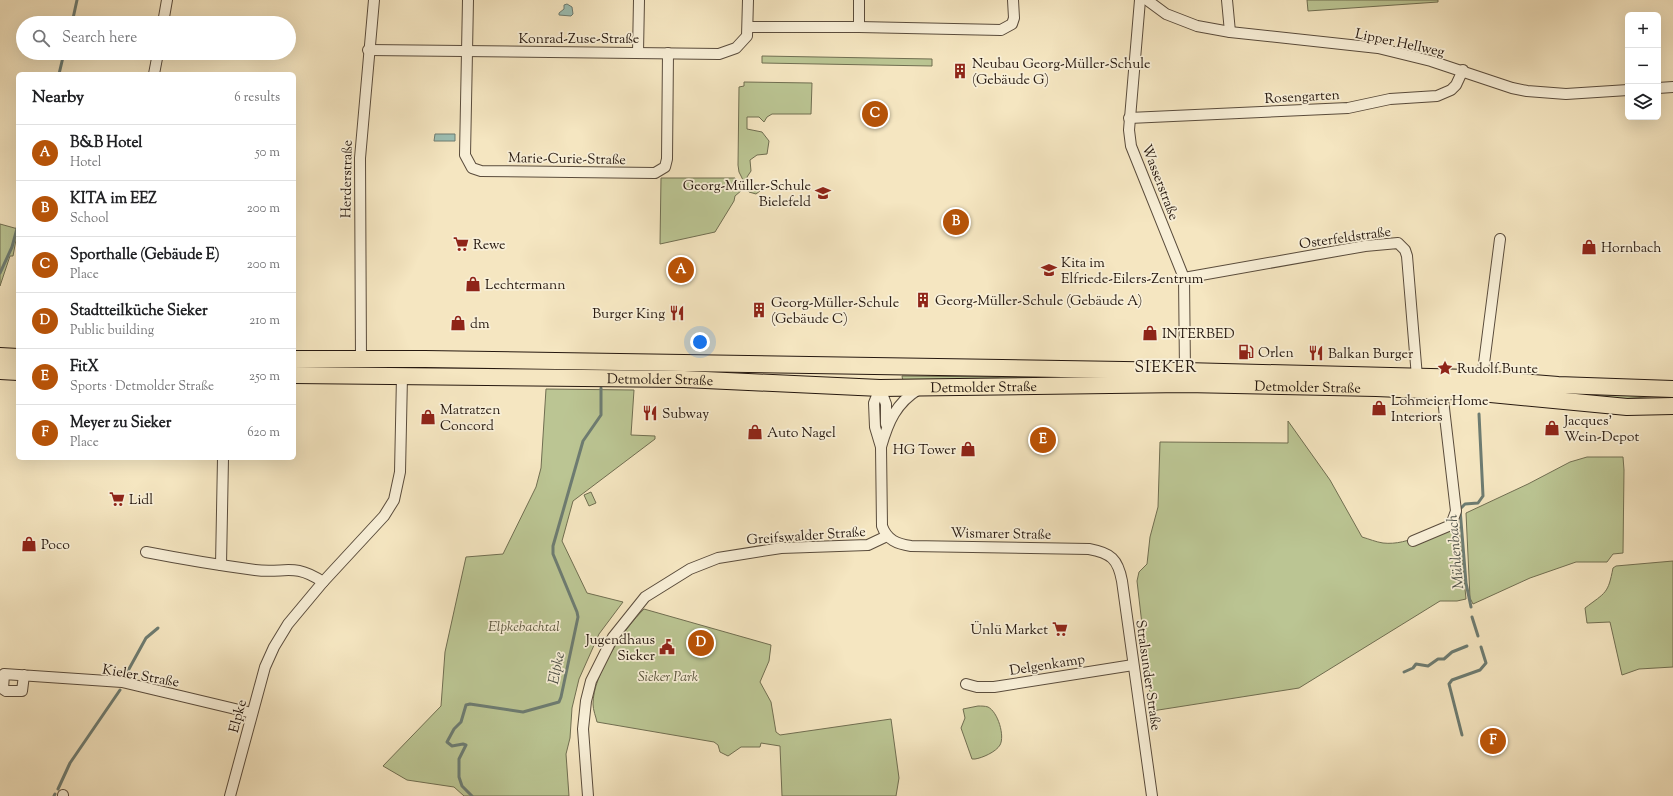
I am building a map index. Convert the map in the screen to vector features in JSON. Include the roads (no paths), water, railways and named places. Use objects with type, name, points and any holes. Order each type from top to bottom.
[{"type":"main road","points":[[0,356],[16,357]]},
{"type":"main road","name":"Detmolder Straße","points":[[296,359],[402,359],[684,379],[880,388],[1185,384],[1442,391],[1627,407],[1673,406]]},
{"type":"main road","points":[[360,376],[361,359]]},
{"type":"main road","points":[[402,359],[402,376]]},
{"type":"main road","name":"Detmolder Straße","points":[[296,375],[402,376],[560,370],[881,365],[1418,377],[1482,379],[1558,385],[1673,389]]},
{"type":"main road","points":[[880,388],[881,365]]},
{"type":"main road","points":[[0,371],[16,372]]},
{"type":"street","points":[[164,16],[167,0]]},
{"type":"street","name":"Herderstraße","points":[[361,359],[360,164],[368,50],[374,0]]},
{"type":"street","points":[[468,0],[468,50]]},
{"type":"street","points":[[638,52],[639,0]]},
{"type":"street","name":"Konrad-Zuse-Straße","points":[[368,50],[725,53],[741,44],[747,36],[748,0]]},
{"type":"street","points":[[859,0],[859,27]]},
{"type":"street","points":[[748,27],[859,27],[1001,30],[1012,24],[1014,18],[1012,0]]},
{"type":"street","name":"Wasserstraße","points":[[1140,0],[1129,118],[1131,146],[1184,278],[1185,371]]},
{"type":"street","name":"Lipper Hellweg","points":[[1147,0],[1166,14],[1197,26],[1230,32],[1378,48],[1463,70],[1512,88],[1542,92],[1589,94],[1625,90]]},
{"type":"street","points":[[1228,0],[1230,32]]},
{"type":"street","name":"Marie-Curie-Straße","points":[[468,50],[465,155],[472,168],[481,171],[651,173],[662,170],[667,159],[668,52]]},
{"type":"street","points":[[154,72],[157,60]]},
{"type":"street","name":"Rosengarten","points":[[1129,118],[1348,108],[1390,99],[1437,96],[1452,90],[1463,70]]},
{"type":"street","points":[[1661,88],[1673,87]]},
{"type":"street","points":[[1482,379],[1500,239]]},
{"type":"street","name":"Osterfeldstraße","points":[[1184,278],[1364,246],[1398,243],[1405,250],[1407,256],[1418,377]]},
{"type":"street","name":"Elpke","points":[[230,796],[265,667],[274,647],[288,624],[323,582],[384,516],[394,500],[400,472],[402,376]]},
{"type":"street","name":"Greifswalder Straße","points":[[886,426],[904,399],[924,387]]},
{"type":"street","name":"Greifswalder Straße","points":[[588,796],[583,729],[584,714],[591,681],[613,637],[645,597],[690,568],[718,558],[781,548],[868,545],[887,536],[882,526],[881,447],[886,426],[886,404],[880,388]]},
{"type":"street","name":"Greifswalder Straße","points":[[880,388],[874,404],[875,427],[881,447]]},
{"type":"street","points":[[1413,541],[1451,524],[1456,511],[1442,391]]},
{"type":"street","points":[[221,565],[223,460]]},
{"type":"street","name":"Wismarer Straße","points":[[887,536],[897,544],[911,546],[1089,548],[1101,551],[1115,560]]},
{"type":"street","points":[[146,552],[206,564],[268,571],[298,569],[306,571],[323,582]]},
{"type":"street","name":"Stralsunder Straße","points":[[1115,560],[1120,574],[1152,796]]},
{"type":"street","name":"Delgenkamp","points":[[966,684],[977,687],[994,687],[1133,665]]},
{"type":"street","name":"Kieler Straße","points":[[24,675],[122,682],[252,713]]},
{"type":"water","points":[[567,4],[572,7],[573,14],[571,16],[559,15],[559,13],[564,9],[564,5]]},
{"type":"water","points":[[435,134],[455,134],[455,141],[434,141]]},
{"type":"waterway","points":[[74,16],[77,0]]},
{"type":"waterway","points":[[59,72],[62,60]]},
{"type":"waterway","points":[[0,273],[12,247],[16,232]]},
{"type":"waterway","name":"Elpke","points":[[472,796],[462,786],[459,777],[459,759],[466,745],[463,744],[452,746],[447,742],[454,729],[461,722],[466,705],[470,704],[523,712],[559,702],[561,697],[578,617],[553,554],[553,546],[583,441],[601,415],[601,388]]},
{"type":"waterway","name":"Mühlenbach","points":[[1471,607],[1466,583],[1460,509],[1465,504],[1478,503],[1483,496],[1479,414]]},
{"type":"waterway","name":"Mühlenbach","points":[[1472,617],[1478,636]]},
{"type":"waterway","points":[[124,678],[146,638],[158,628]]},
{"type":"waterway","name":"Mühlenbach","points":[[1404,672],[1413,668],[1416,664],[1428,666],[1438,659],[1444,659],[1452,652],[1467,646]]},
{"type":"waterway","name":"Mühlenbach","points":[[1462,735],[1449,684],[1452,680],[1480,670],[1486,663],[1481,647]]},
{"type":"waterway","points":[[58,789],[70,763],[120,690]]},
{"type":"place","name":"Neubau Georg-Müller-Schule (Gebäude G)","points":[[960,71]]},
{"type":"place","name":"Sporthalle (Gebäude E)","points":[[875,114]]},
{"type":"place","name":"Georg-Müller-Schule Bielefeld","points":[[823,193]]},
{"type":"place","name":"KITA im EEZ","points":[[956,222]]},
{"type":"place","name":"Rewe","points":[[461,244]]},
{"type":"place","name":"Hornbach","points":[[1589,247]]},
{"type":"place","name":"B&B Hotel","points":[[681,270]]},
{"type":"place","name":"Kita im Elfriede-Eilers-Zentrum","points":[[1049,270]]},
{"type":"place","name":"Lechtermann","points":[[473,284]]},
{"type":"place","name":"Georg-Müller-Schule (Gebäude A)","points":[[923,300]]},
{"type":"place","name":"Georg-Müller-Schule (Gebäude C)","points":[[759,310]]},
{"type":"place","name":"Burger King","points":[[677,313]]},
{"type":"place","name":"dm","points":[[458,323]]},
{"type":"place","name":"INTERBED","points":[[1150,333]]},
{"type":"place","name":"Orlen","points":[[1246,352]]},
{"type":"place","name":"Balkan Burger","points":[[1316,353]]},
{"type":"place","name":"Rudolf Bunte","points":[[1445,368]]},
{"type":"place","name":"Lohmeier Home Interiors","points":[[1379,408]]},
{"type":"place","name":"Subway","points":[[650,413]]},
{"type":"place","name":"Matratzen Concord","points":[[428,417]]},
{"type":"place","name":"Jacques' Wein-Depot","points":[[1552,428]]},
{"type":"place","name":"Auto Nagel","points":[[755,432]]},
{"type":"place","name":"FitX","points":[[1043,440]]},
{"type":"place","name":"HG Tower","points":[[968,449]]},
{"type":"place","name":"Lidl","points":[[117,499]]},
{"type":"place","name":"Poco","points":[[29,544]]},
{"type":"place","name":"Ünlü Market","points":[[1060,629]]},
{"type":"place","name":"Stadtteilküche Sieker","points":[[701,643]]},
{"type":"place","name":"Jugendhaus Sieker","points":[[667,647]]},
{"type":"place","name":"Meyer zu Sieker","points":[[1493,741]]},
{"type":"district","name":"SIEKER","points":[[1166,366]]},
{"type":"park label","name":"Elpkebachtal","points":[[524,626]]},
{"type":"park label","name":"Sieker Park","points":[[668,676]]}]
